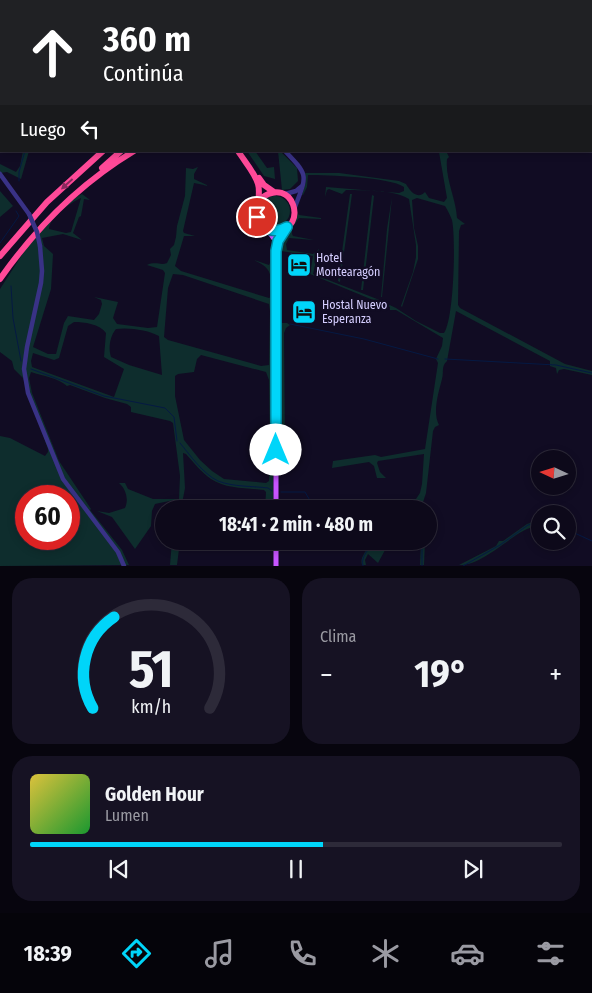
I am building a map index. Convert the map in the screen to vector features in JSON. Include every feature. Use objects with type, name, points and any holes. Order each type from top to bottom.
[{"type":"highway","points":[[0,256],[47,202],[103,152]]},
{"type":"highway","points":[[0,279],[28,240],[45,221],[84,183],[120,152]]},
{"type":"highway","points":[[0,279],[30,238],[64,205],[106,170],[133,152]]},
{"type":"highway","points":[[235,152],[248,165]]},
{"type":"highway","points":[[240,152],[262,186],[274,192],[285,194],[293,202],[295,207],[294,218],[287,227],[279,230],[266,228],[259,222],[257,207],[262,186]]},
{"type":"highway","points":[[260,199],[274,192]]},
{"type":"main road","points":[[276,500],[276,251],[278,241],[287,227]]},
{"type":"main road","points":[[266,228],[272,235],[276,251]]},
{"type":"main road","points":[[276,550],[276,566]]},
{"type":"street","points":[[286,152],[300,166],[303,173],[303,185],[295,207]]},
{"type":"street","points":[[0,174],[29,214],[40,246],[41,284],[26,347],[24,369],[28,393],[63,479],[118,552],[124,566]]},
{"type":"street","points":[[285,194],[299,190],[303,185]]},
{"type":"green space","points":[[23,152],[29,152],[21,179],[7,172],[0,173],[0,164],[16,172],[20,166]]},
{"type":"green space","points":[[248,152],[256,152],[267,168],[274,167],[275,179],[264,176]]},
{"type":"green space","points":[[278,152],[281,152],[297,168],[298,181],[290,189],[282,190]]},
{"type":"green space","points":[[439,152],[446,152],[449,157],[447,159],[448,174],[457,218],[465,224],[461,225],[459,231],[458,305],[460,308],[565,364],[592,371],[592,375],[564,369],[559,370],[557,374],[556,368],[550,366],[550,361],[456,311],[437,402],[436,414],[439,425],[433,431],[424,500],[412,500],[416,499],[420,493],[424,454],[378,461],[380,472],[386,478],[377,478],[374,466],[369,462],[332,468],[333,461],[375,455],[381,457],[425,449],[438,363],[436,359],[442,346],[443,338],[396,310],[390,310],[390,307],[310,274],[313,256],[281,251],[297,213],[299,215],[321,218],[299,218],[292,228],[293,236],[314,240],[289,238],[286,244],[287,250],[313,254],[319,249],[313,274],[377,299],[416,321],[440,333],[444,333],[452,296],[454,243],[452,220],[445,206],[417,198],[412,200],[418,259],[402,307],[413,272],[416,245],[409,199],[386,192],[399,193],[404,191],[404,187],[386,181],[343,176],[308,175],[307,187],[302,195],[306,181],[305,173],[339,173],[399,181],[406,184],[417,195],[425,192],[429,198],[444,202],[447,198]]},
{"type":"green space","points":[[198,167],[194,174],[194,179],[209,186],[194,183],[183,231],[195,236],[184,236],[175,266],[181,271],[269,298],[271,297],[270,274],[265,267],[254,260],[269,265],[270,263],[274,268],[273,500],[266,500],[266,492],[264,490],[223,485],[211,479],[183,453],[185,488],[183,500],[155,500],[151,526],[135,549],[112,517],[97,511],[109,513],[125,508],[127,502],[126,495],[119,483],[125,483],[128,489],[153,499],[179,499],[180,476],[173,423],[131,412],[131,407],[127,404],[70,385],[67,386],[55,379],[31,372],[29,378],[32,393],[59,461],[75,485],[15,485],[15,550],[80,550],[80,492],[90,510],[122,550],[129,565],[0,566],[0,436],[10,438],[45,456],[48,449],[23,378],[14,369],[12,361],[0,352],[0,289],[27,247],[62,205],[82,194],[90,200],[84,199],[81,216],[73,233],[82,240],[63,234],[42,238],[44,246],[53,254],[51,289],[33,347],[48,354],[56,354],[64,323],[68,316],[94,320],[99,314],[102,304],[101,300],[94,297],[118,302],[113,318],[117,324],[148,328],[157,327],[165,273],[163,270],[147,265],[167,263],[171,255],[170,249],[174,245],[185,196],[186,168],[193,169]],"holes":[[[81,198],[71,232],[66,233],[49,229],[50,224],[57,215]],[[173,274],[183,275],[269,304],[269,365],[261,366],[168,340],[164,337],[168,288]],[[74,322],[100,327],[106,333],[104,357],[124,369],[114,397],[32,367],[33,353],[54,360],[59,358],[68,326]],[[126,328],[159,336],[162,375],[129,365],[111,357],[111,339],[116,329]],[[201,355],[266,372],[269,380],[270,449],[269,481],[266,483],[224,479],[200,460],[184,440],[175,396],[175,376],[194,372],[197,359]]]},
{"type":"green space","points":[[326,187],[371,191],[346,190],[342,194],[329,189],[325,197]]},
{"type":"green space","points":[[0,191],[13,206],[0,217]]},
{"type":"green space","points":[[350,194],[352,194],[340,282],[338,281]]},
{"type":"green space","points":[[372,195],[374,196],[363,290],[361,290]]},
{"type":"green space","points":[[275,196],[286,200],[290,211],[286,222],[275,226],[264,222],[260,211],[264,200]]},
{"type":"green space","points":[[392,197],[382,297],[381,297],[387,229]]},
{"type":"green space","points":[[281,323],[290,325],[284,333],[286,461],[282,461]]},
{"type":"green space","points":[[531,523],[531,527],[513,537],[481,559],[459,565],[496,546],[499,541],[503,541]]},
{"type":"green space","points":[[171,550],[179,550],[177,565],[170,565]]},
{"type":"green space","points":[[366,550],[385,550],[378,563],[368,554],[365,560],[366,565],[362,565]]},
{"type":"green space","points":[[421,550],[425,550],[424,565],[420,565]]},
{"type":"waterway","points":[[19,181],[19,172],[25,152]]},
{"type":"waterway","points":[[0,243],[19,216],[16,211]]},
{"type":"waterway","points":[[11,286],[13,318],[21,361]]},
{"type":"waterway","points":[[290,324],[364,339],[438,359]]},
{"type":"waterway","points":[[445,359],[556,365],[592,373]]},
{"type":"waterway","points":[[31,369],[104,396],[165,408],[174,417],[177,441]]},
{"type":"waterway","points":[[180,443],[212,478],[224,483],[268,488],[272,491]]},
{"type":"waterway","points":[[281,492],[305,492],[310,500]]},
{"type":"waterway","points":[[463,566],[531,524]]},
{"type":"waterway","points":[[576,534],[592,541]]},
{"type":"waterway","points":[[363,566],[362,562],[367,550]]},
{"type":"waterway","points":[[422,550],[422,566]]},
{"type":"place","name":"Hotel Montearagón","points":[[299,265]]},
{"type":"place","name":"Hostal Nuevo Esperanza","points":[[304,312]]},
{"type":"route","points":[[257,217],[262,225],[271,230],[275,231],[287,227],[281,234],[276,251],[276,450]]}]
